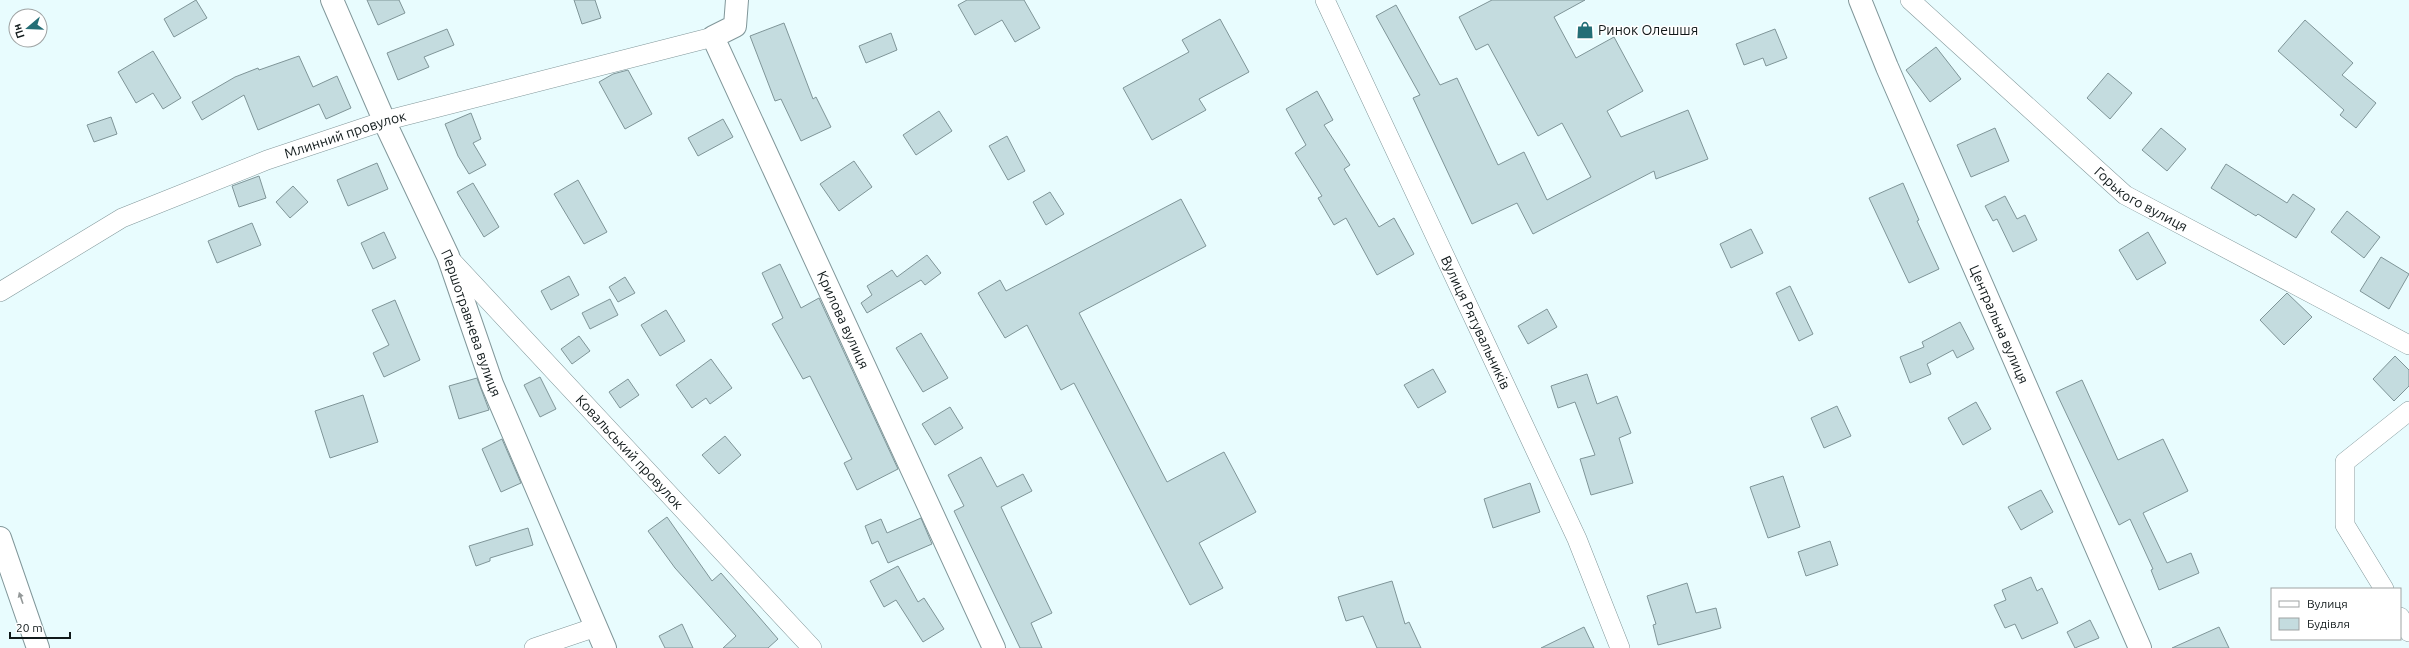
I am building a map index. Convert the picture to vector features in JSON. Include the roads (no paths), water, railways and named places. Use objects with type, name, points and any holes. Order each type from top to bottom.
[{"type":"main road","name":"Першотравнева вулиця","points":[[332,0],[384,121],[448,256],[492,384],[605,648]]},
{"type":"main road","points":[[712,37],[735,26],[737,0]]},
{"type":"main road","name":"Центральна вулиця","points":[[1860,0],[1890,74],[2140,648]]},
{"type":"main road","name":"Крилова вулиця","points":[[712,37],[994,648]]},
{"type":"main road","points":[[0,538],[38,648]]},
{"type":"street","name":"Вулиця Рятувальників","points":[[1325,0],[1577,539],[1620,648]]},
{"type":"street","name":"Горького вулиця","points":[[1910,0],[2125,195],[2409,345]]},
{"type":"street","name":"Млинний провулок","points":[[0,292],[122,218],[267,160],[384,121],[712,37]]},
{"type":"street","name":"Ковальський провулок","points":[[448,256],[812,648]]},
{"type":"street","points":[[2383,588],[2345,525],[2345,462],[2409,411]]},
{"type":"street","points":[[2401,619],[2409,632]]},
{"type":"street","points":[[534,648],[596,627]]},
{"type":"place","name":"Ринок Олешшя","points":[[1585,30]]}]
